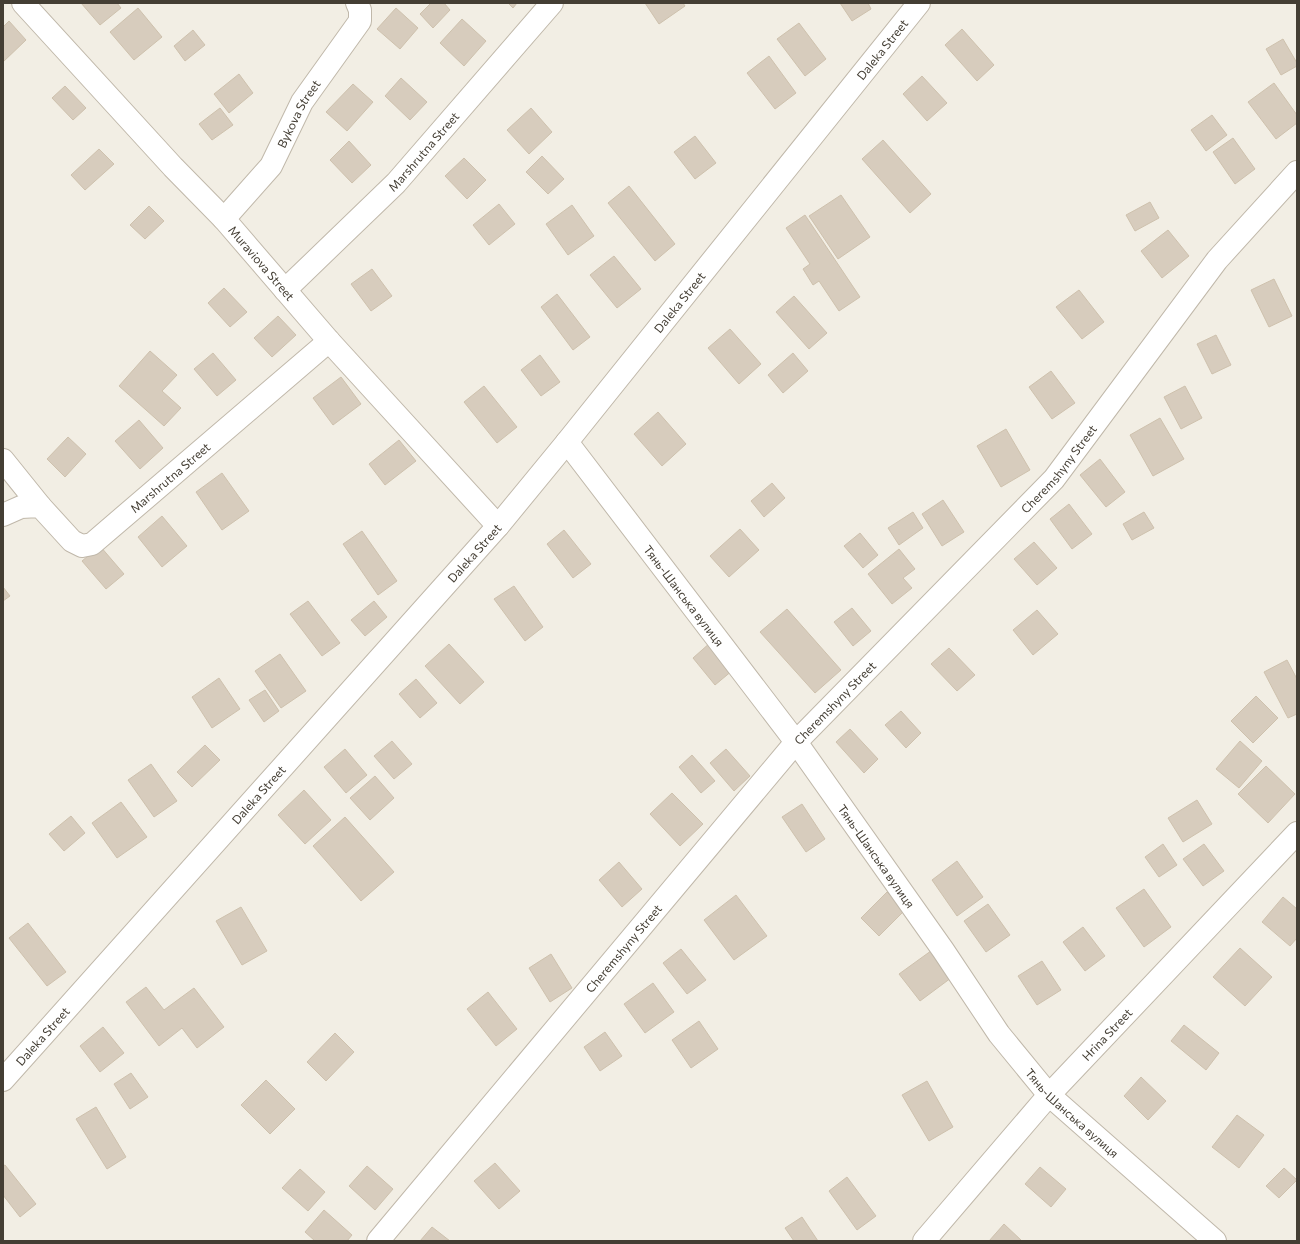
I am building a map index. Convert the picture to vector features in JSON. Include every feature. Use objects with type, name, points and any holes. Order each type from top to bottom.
[{"type":"street","name":"Muraviova Street","points":[[23,3],[173,167],[224,219],[329,341],[498,526]]},
{"type":"street","name":"Bykova Street","points":[[224,219],[271,166],[302,102],[360,20],[360,10],[357,3]]},
{"type":"street","name":"Marshrutna Street","points":[[285,290],[396,183],[552,3]]},
{"type":"street","name":"Daleka Street","points":[[3,1080],[498,526],[919,3]]},
{"type":"street","name":"Cheremshyny Street","points":[[378,1241],[796,742],[1054,479],[1217,260],[1297,172]]},
{"type":"street","name":"Marshrutna Street","points":[[3,460],[40,506],[72,541],[82,546],[92,544],[329,341]]},
{"type":"street","name":"Тянь-Шанська вулиця","points":[[567,442],[796,742],[943,950],[999,1034],[1049,1095],[1215,1241]]},
{"type":"street","points":[[3,515],[21,507],[40,506]]},
{"type":"street","name":"Hrina Street","points":[[924,1241],[1049,1095],[1297,833]]},
{"type":"building","points":[[81,3],[117,3],[121,8],[100,25]]},
{"type":"building","points":[[431,3],[444,3],[450,10],[433,28],[420,14]]},
{"type":"building","points":[[508,3],[517,3],[513,8]]},
{"type":"building","points":[[645,3],[683,3],[685,6],[659,24]]},
{"type":"building","points":[[840,3],[868,3],[871,9],[852,21]]},
{"type":"building","points":[[138,8],[162,37],[134,60],[110,32]]},
{"type":"building","points":[[396,8],[418,28],[400,49],[377,29]]},
{"type":"building","points":[[462,19],[486,41],[464,66],[440,43]]},
{"type":"building","points":[[9,21],[26,40],[3,62],[3,27]]},
{"type":"building","points":[[799,23],[826,59],[805,76],[777,39]]},
{"type":"building","points":[[962,29],[994,65],[977,81],[945,45]]},
{"type":"building","points":[[193,30],[205,45],[185,61],[174,46]]},
{"type":"building","points":[[1283,39],[1297,63],[1297,66],[1281,75],[1266,49]]},
{"type":"building","points":[[769,56],[796,93],[775,109],[747,73]]},
{"type":"building","points":[[239,74],[253,93],[229,113],[214,94]]},
{"type":"building","points":[[922,76],[947,103],[927,121],[903,94]]},
{"type":"building","points":[[401,78],[427,102],[410,120],[385,96]]},
{"type":"building","points":[[1274,83],[1297,115],[1297,123],[1276,139],[1248,102]]},
{"type":"building","points":[[353,84],[373,102],[347,131],[326,112]]},
{"type":"building","points":[[65,86],[86,108],[73,120],[52,98]]},
{"type":"building","points":[[220,108],[233,125],[212,140],[199,124]]},
{"type":"building","points":[[531,108],[552,132],[529,154],[507,130]]},
{"type":"building","points":[[1212,115],[1227,135],[1206,151],[1191,130]]},
{"type":"building","points":[[695,136],[716,163],[695,179],[674,152]]},
{"type":"building","points":[[1233,138],[1255,169],[1235,184],[1213,152]]},
{"type":"building","points":[[883,140],[931,194],[910,213],[862,159]]},
{"type":"building","points":[[349,141],[371,165],[352,183],[330,160]]},
{"type":"building","points":[[99,149],[114,164],[85,190],[71,175]]},
{"type":"building","points":[[542,156],[564,179],[548,194],[526,172]]},
{"type":"building","points":[[464,158],[486,180],[467,199],[445,176]]},
{"type":"building","points":[[629,186],[675,244],[655,261],[608,203]]},
{"type":"building","points":[[841,195],[870,237],[838,259],[809,216]]},
{"type":"building","points":[[1150,202],[1159,218],[1135,231],[1126,215]]},
{"type":"building","points":[[499,204],[515,224],[489,245],[473,225]]},
{"type":"building","points":[[572,205],[594,236],[568,255],[546,224]]},
{"type":"building","points":[[149,206],[164,221],[145,239],[130,225]]},
{"type":"building","points":[[805,215],[860,297],[839,311],[819,281],[813,285],[803,269],[810,264],[786,228]]},
{"type":"building","points":[[1168,230],[1189,256],[1162,278],[1141,251]]},
{"type":"building","points":[[614,256],[641,289],[617,308],[590,275]]},
{"type":"building","points":[[372,269],[392,296],[371,311],[351,284]]},
{"type":"building","points":[[1274,279],[1292,316],[1269,327],[1251,290]]},
{"type":"building","points":[[224,288],[247,312],[230,327],[208,303]]},
{"type":"building","points":[[1079,290],[1104,322],[1082,339],[1056,307]]},
{"type":"building","points":[[557,294],[590,337],[573,350],[541,307]]},
{"type":"building","points":[[794,296],[827,333],[809,349],[776,312]]},
{"type":"building","points":[[278,316],[296,335],[272,357],[254,338]]},
{"type":"building","points":[[730,329],[761,364],[739,384],[708,348]]},
{"type":"building","points":[[1216,335],[1231,365],[1212,374],[1197,344]]},
{"type":"building","points":[[150,351],[177,375],[162,391],[181,408],[164,426],[119,386]]},
{"type":"building","points":[[213,353],[236,380],[217,396],[194,369]]},
{"type":"building","points":[[793,353],[808,371],[783,393],[768,375]]},
{"type":"building","points":[[540,355],[560,382],[541,396],[521,370]]},
{"type":"building","points":[[1051,371],[1075,403],[1052,419],[1029,387]]},
{"type":"building","points":[[341,377],[361,404],[333,425],[313,398]]},
{"type":"building","points":[[484,386],[517,427],[497,443],[464,402]]},
{"type":"building","points":[[1185,386],[1202,418],[1181,429],[1164,397]]},
{"type":"building","points":[[658,412],[686,444],[662,466],[634,434]]},
{"type":"building","points":[[1160,418],[1184,459],[1153,476],[1130,435]]},
{"type":"building","points":[[139,420],[163,448],[140,469],[115,441]]},
{"type":"building","points":[[1006,429],[1030,470],[1001,487],[977,446]]},
{"type":"building","points":[[68,437],[86,454],[65,477],[47,459]]},
{"type":"building","points":[[399,440],[416,461],[385,485],[369,464]]},
{"type":"building","points":[[1100,459],[1125,492],[1106,507],[1080,475]]},
{"type":"building","points":[[222,473],[249,511],[222,530],[196,492]]},
{"type":"building","points":[[772,483],[785,498],[764,517],[751,501]]},
{"type":"building","points":[[943,500],[964,532],[942,546],[922,514]]},
{"type":"building","points":[[1069,504],[1092,534],[1072,549],[1050,519]]},
{"type":"building","points":[[913,512],[923,528],[899,545],[888,528]]},
{"type":"building","points":[[1144,512],[1154,528],[1132,540],[1123,524]]},
{"type":"building","points":[[162,516],[187,546],[162,567],[138,537]]},
{"type":"building","points":[[740,529],[759,550],[729,577],[710,556]]},
{"type":"building","points":[[564,530],[591,564],[573,578],[547,544]]},
{"type":"building","points":[[362,531],[397,581],[378,595],[343,544]]},
{"type":"building","points":[[860,533],[878,555],[863,568],[844,546]]},
{"type":"building","points":[[1034,542],[1057,568],[1037,585],[1014,559]]},
{"type":"building","points":[[100,546],[124,574],[106,589],[82,561]]},
{"type":"building","points":[[899,549],[915,569],[903,578],[912,588],[892,604],[868,574]]},
{"type":"building","points":[[514,586],[543,627],[525,641],[494,599]]},
{"type":"building","points":[[3,587],[10,596],[3,601]]},
{"type":"building","points":[[308,601],[340,643],[322,656],[290,614]]},
{"type":"building","points":[[374,601],[387,617],[365,636],[351,620]]},
{"type":"building","points":[[852,608],[871,631],[853,646],[834,622]]},
{"type":"building","points":[[787,609],[841,670],[815,693],[760,632]]},
{"type":"building","points":[[1037,610],[1058,634],[1033,655],[1013,630]]},
{"type":"building","points":[[711,642],[733,670],[715,685],[693,658]]},
{"type":"building","points":[[449,644],[484,682],[460,704],[425,666]]},
{"type":"building","points":[[949,648],[975,675],[957,691],[931,664]]},
{"type":"building","points":[[280,654],[306,691],[281,708],[255,671]]},
{"type":"building","points":[[1287,660],[1297,679],[1297,714],[1288,718],[1264,672]]},
{"type":"building","points":[[219,678],[240,709],[212,728],[192,697]]},
{"type":"building","points":[[416,679],[437,703],[420,718],[399,694]]},
{"type":"building","points":[[265,690],[279,711],[264,722],[249,700]]},
{"type":"building","points":[[1256,696],[1278,718],[1253,743],[1231,721]]},
{"type":"building","points":[[901,711],[921,733],[906,748],[885,725]]},
{"type":"building","points":[[850,729],[878,759],[864,773],[836,742]]},
{"type":"building","points":[[392,741],[412,764],[394,779],[374,756]]},
{"type":"building","points":[[1240,741],[1262,761],[1239,788],[1216,769]]},
{"type":"building","points":[[205,745],[220,760],[192,787],[177,772]]},
{"type":"building","points":[[345,749],[367,775],[346,793],[324,767]]},
{"type":"building","points":[[726,749],[750,776],[734,791],[710,763]]},
{"type":"building","points":[[692,755],[715,781],[701,793],[679,767]]},
{"type":"building","points":[[151,764],[177,801],[154,817],[128,780]]},
{"type":"building","points":[[1266,766],[1295,794],[1268,823],[1238,794]]},
{"type":"building","points":[[375,776],[394,798],[370,820],[350,798]]},
{"type":"building","points":[[304,790],[331,820],[305,844],[278,815]]},
{"type":"building","points":[[672,793],[703,824],[680,846],[650,814]]},
{"type":"building","points":[[1197,800],[1212,824],[1183,842],[1168,818]]},
{"type":"building","points":[[121,802],[147,837],[117,858],[92,823]]},
{"type":"building","points":[[802,804],[825,839],[806,852],[782,817]]},
{"type":"building","points":[[71,816],[85,833],[64,851],[49,834]]},
{"type":"building","points":[[345,817],[394,872],[361,901],[313,846]]},
{"type":"building","points":[[1163,844],[1177,865],[1159,877],[1145,857]]},
{"type":"building","points":[[1204,844],[1224,871],[1203,886],[1183,859]]},
{"type":"building","points":[[957,861],[983,897],[957,916],[932,880]]},
{"type":"building","points":[[619,862],[642,889],[622,907],[599,880]]},
{"type":"building","points":[[1144,889],[1171,927],[1144,947],[1116,908]]},
{"type":"building","points":[[887,892],[905,910],[879,936],[861,918]]},
{"type":"building","points":[[736,895],[767,936],[734,960],[704,920]]},
{"type":"building","points":[[1283,897],[1297,909],[1297,938],[1290,946],[1262,922]]},
{"type":"building","points":[[988,904],[1010,935],[986,952],[964,921]]},
{"type":"building","points":[[241,907],[267,951],[242,965],[216,921]]},
{"type":"building","points":[[28,923],[66,972],[47,986],[9,938]]},
{"type":"building","points":[[1083,927],[1105,956],[1085,971],[1063,942]]},
{"type":"building","points":[[935,948],[955,975],[920,1001],[899,974]]},
{"type":"building","points":[[1240,948],[1272,977],[1245,1006],[1213,977]]},
{"type":"building","points":[[681,949],[706,980],[687,994],[663,963]]},
{"type":"building","points":[[551,954],[572,988],[550,1002],[529,968]]},
{"type":"building","points":[[1042,961],[1061,990],[1037,1005],[1018,976]]},
{"type":"building","points":[[653,983],[674,1012],[645,1033],[624,1004]]},
{"type":"building","points":[[146,987],[164,1010],[194,988],[224,1027],[197,1048],[182,1028],[159,1046],[126,1002]]},
{"type":"building","points":[[488,992],[517,1029],[496,1046],[467,1009]]},
{"type":"building","points":[[699,1021],[718,1049],[691,1068],[672,1040]]},
{"type":"building","points":[[1184,1025],[1219,1053],[1206,1070],[1171,1041]]},
{"type":"building","points":[[103,1027],[124,1053],[100,1072],[80,1046]]},
{"type":"building","points":[[605,1032],[622,1056],[600,1071],[584,1047]]},
{"type":"building","points":[[335,1033],[354,1052],[326,1081],[307,1062]]},
{"type":"building","points":[[131,1073],[148,1097],[130,1109],[114,1084]]},
{"type":"building","points":[[1141,1077],[1166,1101],[1148,1120],[1124,1096]]},
{"type":"building","points":[[266,1080],[295,1109],[270,1134],[241,1105]]},
{"type":"building","points":[[927,1081],[953,1127],[929,1141],[902,1095]]},
{"type":"building","points":[[96,1107],[126,1157],[107,1169],[76,1119]]},
{"type":"building","points":[[1237,1115],[1264,1135],[1239,1168],[1212,1147]]},
{"type":"building","points":[[495,1163],[520,1191],[499,1209],[474,1181]]},
{"type":"building","points":[[5,1165],[36,1204],[20,1217],[3,1195],[3,1166]]},
{"type":"building","points":[[367,1166],[393,1189],[375,1210],[349,1186]]},
{"type":"building","points":[[1040,1167],[1066,1189],[1051,1207],[1025,1184]]},
{"type":"building","points":[[1284,1168],[1297,1180],[1279,1198],[1266,1186]]},
{"type":"building","points":[[300,1169],[325,1192],[308,1211],[282,1188]]},
{"type":"building","points":[[847,1177],[876,1216],[857,1230],[829,1191]]},
{"type":"building","points":[[324,1210],[352,1235],[347,1241],[315,1241],[305,1232]]},
{"type":"building","points":[[802,1217],[818,1241],[794,1241],[785,1228]]},
{"type":"building","points":[[1004,1224],[1022,1241],[989,1241]]},
{"type":"building","points":[[432,1227],[450,1241],[420,1241]]}]
